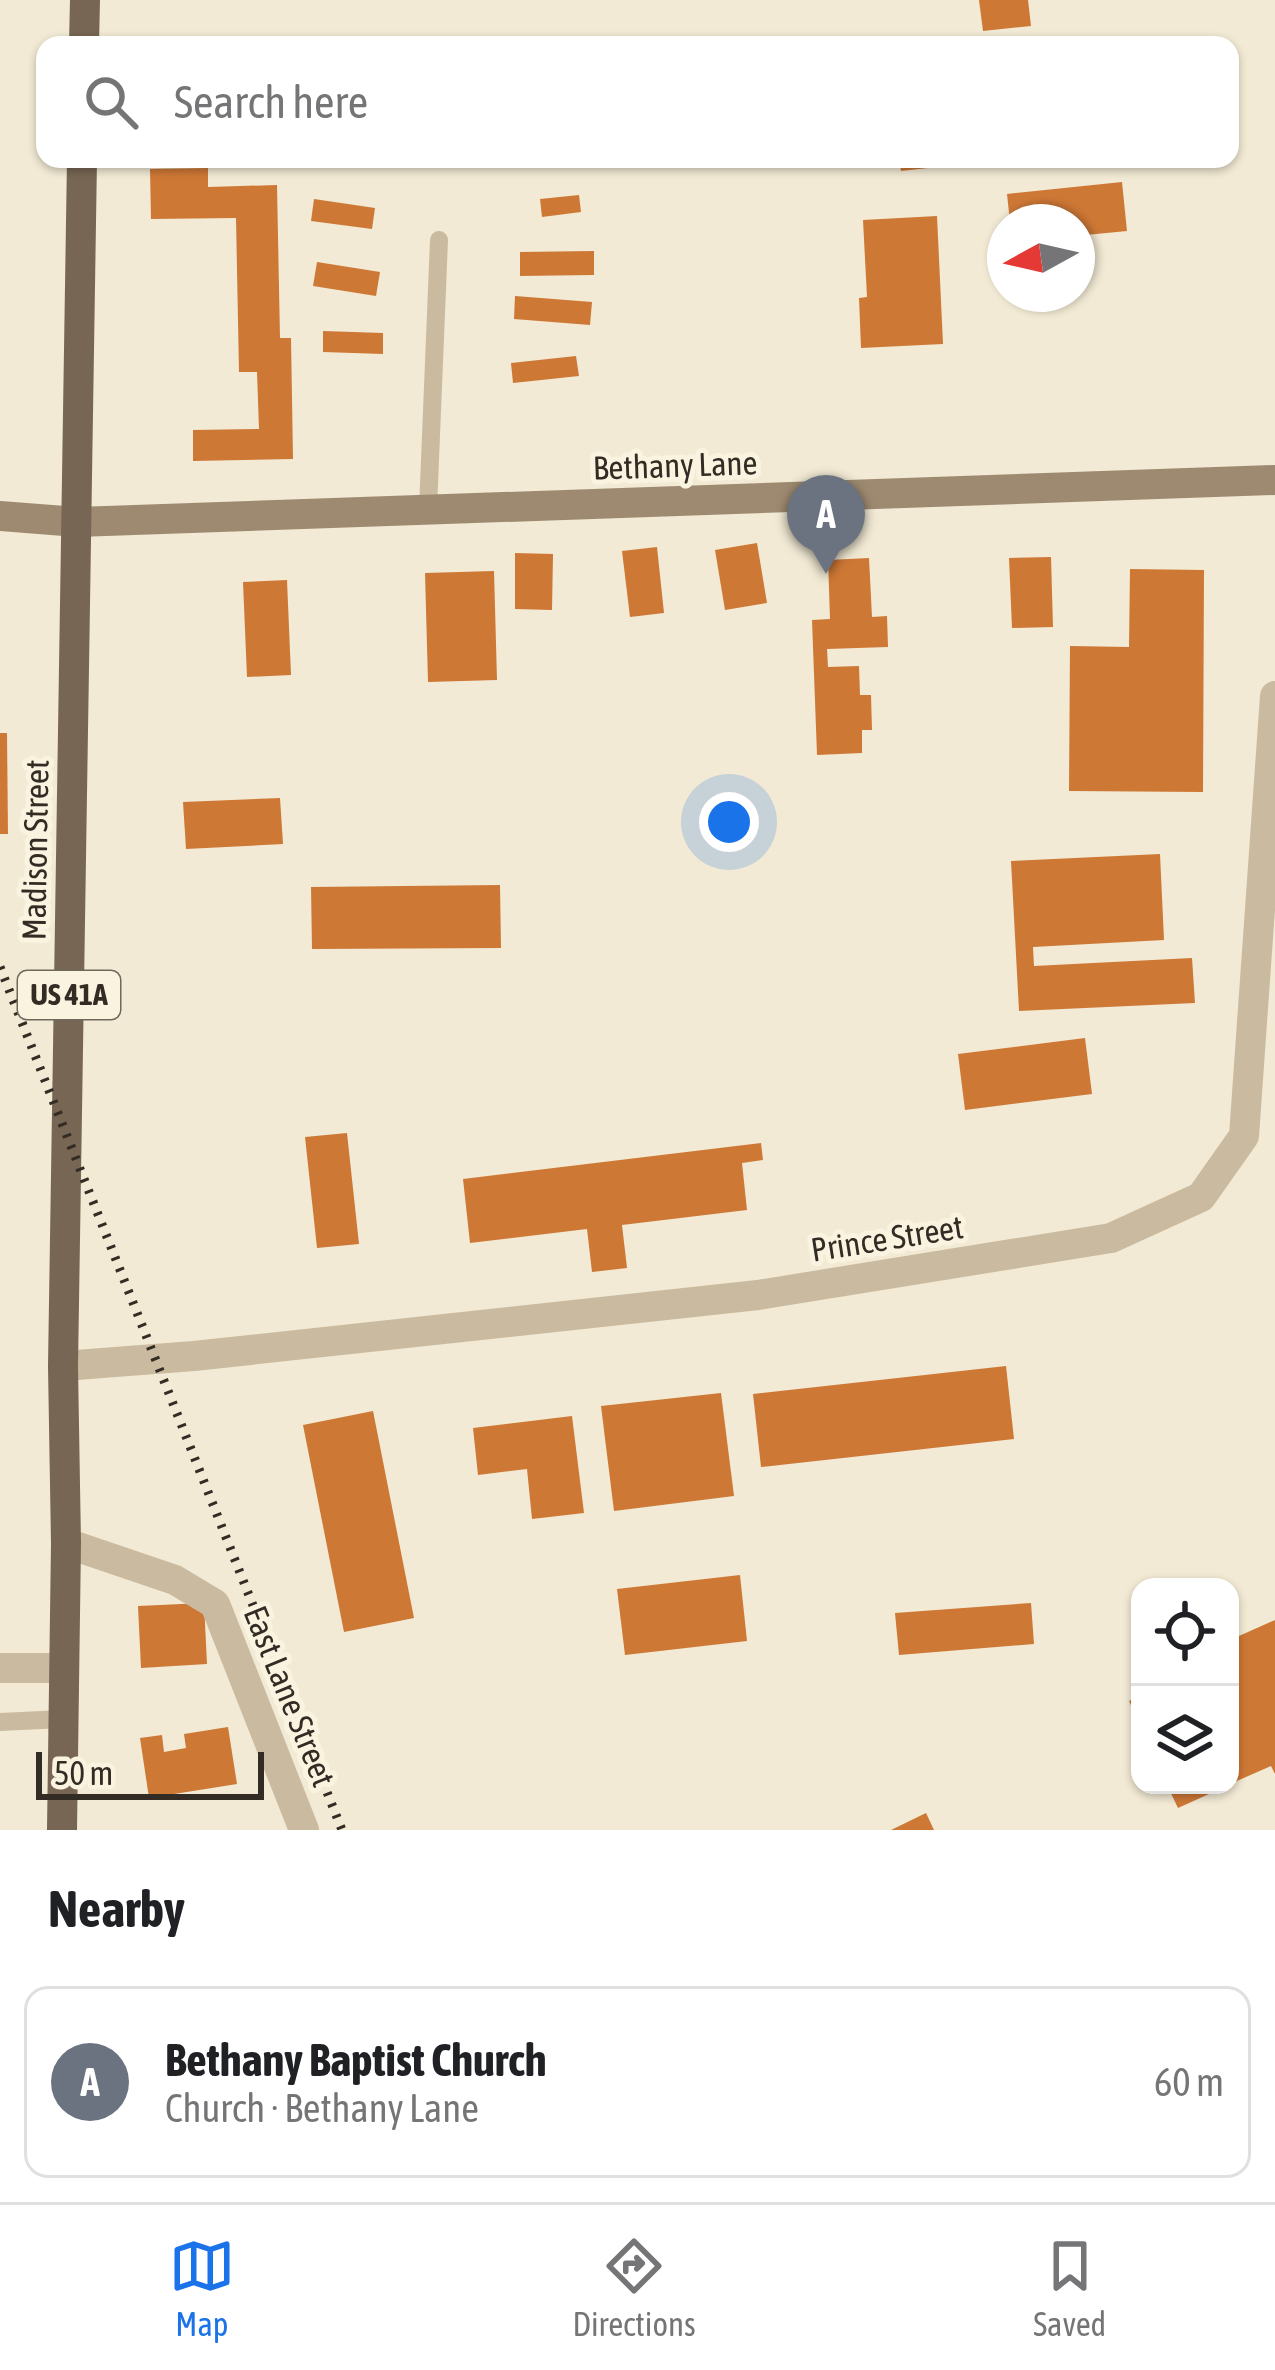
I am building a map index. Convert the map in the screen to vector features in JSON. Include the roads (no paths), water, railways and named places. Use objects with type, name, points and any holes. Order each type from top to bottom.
[{"type":"main road","points":[[84,36],[85,0]]},
{"type":"main road","name":"Madison Street","points":[[62,1830],[63,1366],[82,168]]},
{"type":"street","name":"Bethany Lane","points":[[77,522],[1275,480]]},
{"type":"street","points":[[0,516],[77,522]]},
{"type":"street","name":"Prince Street","points":[[63,1366],[758,1295],[1112,1238],[1202,1197],[1244,1136],[1275,696]]},
{"type":"street","name":"East Lane Street","points":[[66,1543],[175,1580],[215,1604],[304,1830]]},
{"type":"street","points":[[0,1668],[64,1668]]},
{"type":"lane","points":[[428,509],[439,240]]},
{"type":"lane","points":[[0,1722],[63,1719]]},
{"type":"railway","points":[[0,967],[342,1830]]},
{"type":"place","name":"Bethany Baptist Church","points":[[826,574]]}]
